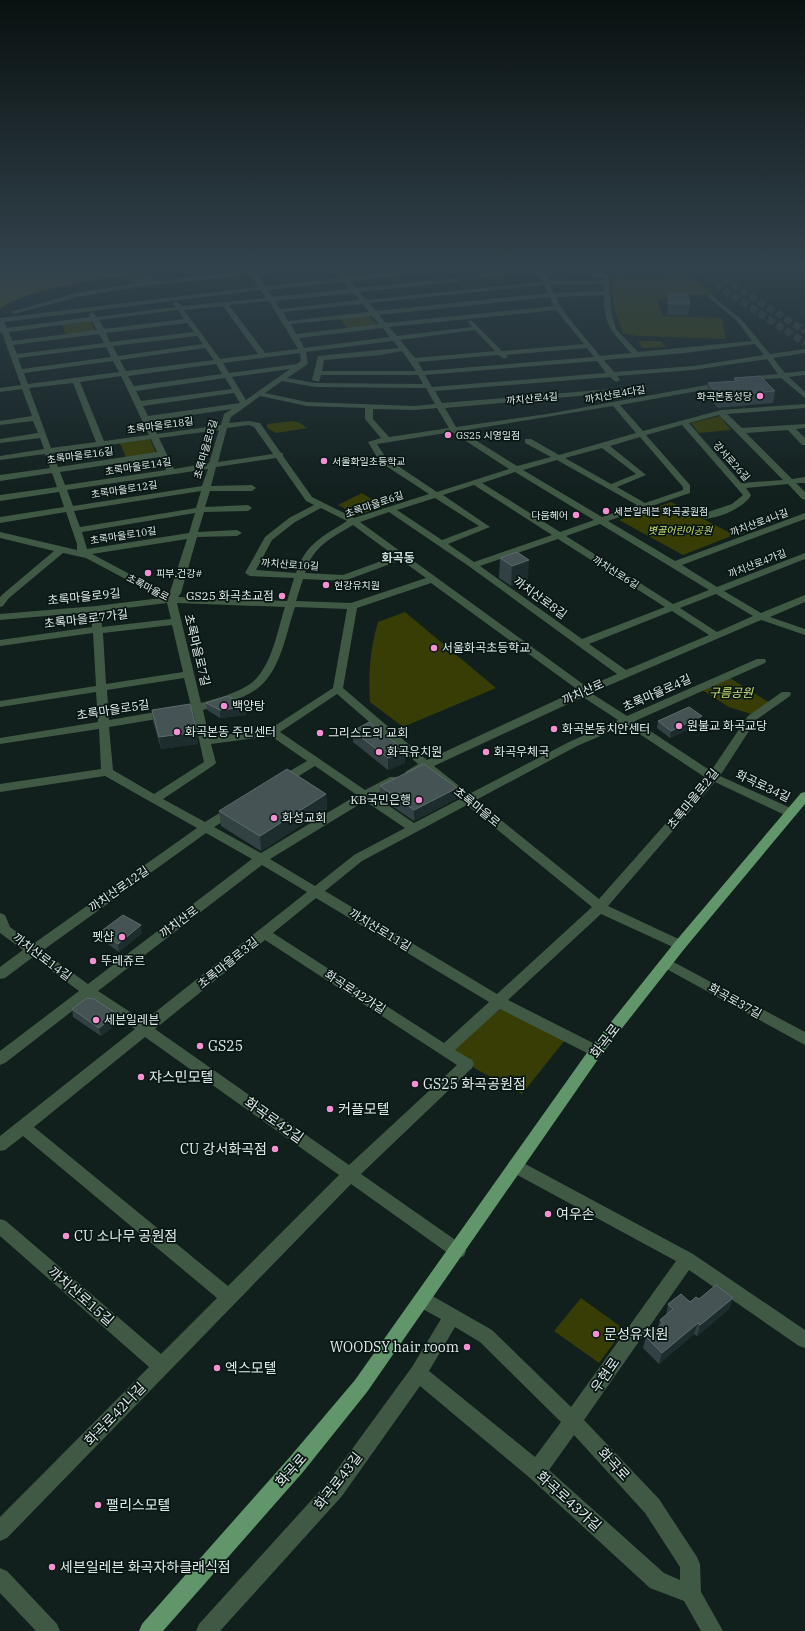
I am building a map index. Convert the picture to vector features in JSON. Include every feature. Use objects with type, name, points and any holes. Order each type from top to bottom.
[{"type":"main road","name":"화곡로","points":[[149,1631],[296,1465],[361,1386],[458,1251],[596,1051],[680,945],[805,796]]},
{"type":"street","name":"초록마을로10길","points":[[10,343],[63,488],[82,544],[82,553],[192,535]]},
{"type":"street","points":[[14,356],[116,343]]},
{"type":"street","points":[[205,343],[218,361],[245,405]]},
{"type":"street","points":[[253,343],[262,355]]},
{"type":"street","points":[[131,389],[301,366],[305,362],[305,358],[298,343]]},
{"type":"street","points":[[0,390],[355,343]]},
{"type":"street","points":[[398,343],[413,360],[454,430],[761,617],[805,632]]},
{"type":"street","points":[[491,343],[541,406]]},
{"type":"street","points":[[587,343],[633,401]]},
{"type":"street","points":[[626,343],[635,354]]},
{"type":"street","points":[[318,372],[420,373],[511,367],[600,360],[604,357],[685,351],[748,343]]},
{"type":"street","points":[[758,343],[784,376],[805,396]]},
{"type":"street","points":[[108,344],[171,472]]},
{"type":"street","points":[[20,371],[207,346]]},
{"type":"street","points":[[413,360],[589,346]]},
{"type":"street","points":[[315,385],[321,358],[381,354],[403,349]]},
{"type":"street","points":[[281,379],[315,385],[429,387],[523,382],[693,368],[805,351]]},
{"type":"street","name":"초록마을로8길","points":[[171,600],[176,594],[222,427],[227,416],[301,366]]},
{"type":"street","name":"까치산로4다길","points":[[454,430],[541,406],[615,404],[738,381],[805,373]]},
{"type":"street","points":[[76,380],[102,444]]},
{"type":"street","name":"까치산로4길","points":[[260,394],[307,404],[415,408],[440,406],[541,406],[624,390]]},
{"type":"street","points":[[138,404],[236,391]]},
{"type":"street","points":[[473,565],[687,491],[687,487],[643,434],[615,404]]},
{"type":"street","name":"초록마을로8길","points":[[146,419],[245,405]]},
{"type":"street","points":[[369,406],[369,418],[387,440],[454,430]]},
{"type":"street","points":[[517,469],[722,412],[805,406]]},
{"type":"street","points":[[722,412],[805,497]]},
{"type":"street","points":[[0,423],[37,418]]},
{"type":"street","name":"강서로26길","points":[[684,423],[741,486],[747,495],[746,499],[741,504],[706,516]]},
{"type":"street","points":[[222,427],[249,424],[257,425],[280,455],[303,493],[309,499],[353,521],[403,556],[584,691]]},
{"type":"street","points":[[740,431],[805,426]]},
{"type":"street","name":"초록마을로18길","points":[[0,458],[222,427]]},
{"type":"street","points":[[790,427],[805,443]]},
{"type":"street","points":[[0,441],[43,435]]},
{"type":"street","name":"초록마을로6길","points":[[387,440],[372,442],[383,460],[436,495]]},
{"type":"street","points":[[528,441],[645,506]]},
{"type":"street","points":[[604,445],[642,474],[610,487]]},
{"type":"street","name":"초록마을로16길","points":[[0,478],[162,454]]},
{"type":"street","name":"초록마을로14길","points":[[0,498],[280,455]]},
{"type":"street","name":"초록마을로6길","points":[[290,604],[305,558],[320,542],[353,521],[517,469]]},
{"type":"street","points":[[741,486],[805,480]]},
{"type":"street","name":"까치산로6길","points":[[475,482],[558,536],[716,634]]},
{"type":"street","name":"초록마을로12길","points":[[0,520],[205,489],[252,488]]},
{"type":"street","points":[[436,495],[486,527],[440,544]]},
{"type":"street","name":"까치산로10길","points":[[321,505],[292,520],[268,539],[250,573],[344,578],[403,556]]},
{"type":"street","points":[[199,510],[248,508]]},
{"type":"street","name":"까치산로8길","points":[[390,509],[473,565],[624,674]]},
{"type":"street","name":"초록마을로10길","points":[[77,530],[199,510]]},
{"type":"street","name":"까치산로4나길","points":[[676,564],[804,518]]},
{"type":"street","points":[[192,535],[237,533]]},
{"type":"street","name":"초록마을로","points":[[0,535],[82,553],[171,600],[352,606],[432,579]]},
{"type":"street","points":[[0,604],[6,596],[62,549]]},
{"type":"street","name":"까치산로4가길","points":[[718,590],[805,556]]},
{"type":"street","points":[[581,643],[718,590]]},
{"type":"street","name":"까치산로","points":[[0,1059],[261,859],[364,795],[584,691],[716,634],[805,598]]},
{"type":"street","name":"초록마을로9길","points":[[0,618],[171,600]]},
{"type":"street","name":"초록마을로7길","points":[[171,600],[197,707]]},
{"type":"street","name":"초록마을로5길","points":[[0,741],[187,711],[233,697],[254,686],[265,674],[274,657],[290,604]]},
{"type":"street","points":[[205,741],[273,732],[338,690],[352,606]]},
{"type":"street","points":[[96,609],[107,772]]},
{"type":"street","name":"초록마을로7가길","points":[[0,643],[97,629],[176,621]]},
{"type":"street","name":"초록마을로4길","points":[[469,800],[573,744],[761,661]]},
{"type":"street","points":[[0,704],[189,674]]},
{"type":"street","name":"초록마을로","points":[[338,690],[426,765],[600,907],[680,945]]},
{"type":"street","name":"화곡로34길","points":[[584,691],[626,721],[713,776],[791,813]]},
{"type":"street","name":"초록마을로2길","points":[[600,907],[677,820],[713,776],[752,718],[786,694]]},
{"type":"street","points":[[154,799],[210,763],[197,707]]},
{"type":"street","points":[[273,732],[414,829]]},
{"type":"street","points":[[270,788],[315,761]]},
{"type":"street","points":[[0,788],[107,772],[261,859]]},
{"type":"street","name":"초록마을로3길","points":[[0,1146],[358,858],[469,800]]},
{"type":"street","name":"까치산로12길","points":[[32,950],[205,828],[244,804]]},
{"type":"street","name":"까치산로11길","points":[[261,859],[500,1002],[596,1051]]},
{"type":"street","points":[[445,1051],[500,1002],[600,907]]},
{"type":"street","name":"까치산로14길","points":[[0,918],[5,930],[88,991]]},
{"type":"street","name":"화곡로42가길","points":[[265,934],[467,1064],[350,1174]]},
{"type":"street","points":[[0,974],[32,950]]},
{"type":"street","name":"화곡로37길","points":[[666,963],[805,1039]]},
{"type":"street","name":"화곡로42길","points":[[88,991],[145,1029],[458,1251]]},
{"type":"street","points":[[24,1126],[229,1297]]},
{"type":"street","points":[[516,1166],[687,1259],[805,1340]]},
{"type":"street","name":"화곡로42나길","points":[[0,1531],[350,1174]]},
{"type":"street","name":"까치산로15길","points":[[0,1226],[161,1366]]},
{"type":"street","name":"우현로","points":[[537,1472],[687,1259]]},
{"type":"street","name":"화곡로","points":[[423,1300],[486,1336],[573,1421],[652,1506],[690,1564],[691,1594]]},
{"type":"street","name":"화곡로43길","points":[[206,1631],[335,1489],[418,1374],[452,1316]]},
{"type":"street","name":"화곡로43가길","points":[[418,1374],[537,1472],[657,1581],[691,1594]]},
{"type":"street","points":[[0,1578],[50,1631]]},
{"type":"street","points":[[691,1594],[713,1631]]},
{"type":"green space","points":[[640,343],[662,343],[666,347],[643,348]]},
{"type":"green space","points":[[720,416],[731,430],[699,433],[691,423]]},
{"type":"green space","points":[[293,421],[300,423],[307,428],[276,433],[267,428],[267,424]]},
{"type":"green space","points":[[150,439],[156,453],[126,458],[120,443]]},
{"type":"green space","points":[[362,493],[384,507],[357,515],[338,505]]},
{"type":"green space","name":"볏골어린이공원","points":[[671,502],[734,535],[683,555],[619,520]]},
{"type":"green space","points":[[405,612],[496,688],[403,727],[370,702],[370,662],[378,622]]},
{"type":"green space","name":"구름공원","points":[[730,678],[770,703],[754,715],[729,707],[702,690]]},
{"type":"green space","points":[[500,1009],[565,1040],[522,1094],[474,1068],[470,1060],[453,1051]]},
{"type":"green space","points":[[581,1298],[624,1329],[599,1363],[554,1331]]},
{"type":"building","points":[[760,376],[775,391],[719,396],[708,383],[737,381],[734,378]]},
{"type":"building","points":[[517,552],[529,560],[512,566],[500,558]]},
{"type":"building","points":[[228,696],[246,707],[220,710],[206,703]]},
{"type":"building","points":[[190,704],[197,732],[159,737],[152,710]]},
{"type":"building","points":[[689,707],[702,716],[671,731],[658,721]]},
{"type":"building","points":[[369,722],[405,751],[388,758],[353,731]]},
{"type":"building","points":[[424,764],[457,788],[414,810],[380,786]]},
{"type":"building","points":[[287,769],[326,794],[260,836],[219,811]]},
{"type":"building","points":[[123,915],[141,925],[118,944],[100,932]]},
{"type":"building","points":[[87,998],[94,999],[117,1014],[99,1028],[72,1009]]},
{"type":"building","name":"문성유치원","points":[[716,1285],[733,1298],[700,1325],[698,1323],[662,1353],[646,1337],[663,1323],[660,1320],[673,1309],[668,1304],[681,1294],[690,1302],[696,1297],[699,1299]]},
{"type":"place","name":"화곡본동성당","points":[[760,396]]},
{"type":"place","name":"GS25 시영일점","points":[[448,435]]},
{"type":"place","name":"서울화일초등학교","points":[[324,461]]},
{"type":"place","name":"세븐일레븐 화곡공원점","points":[[606,511]]},
{"type":"place","name":"다움헤어","points":[[576,515]]},
{"type":"place","name":"피부.건강#","points":[[148,573]]},
{"type":"place","name":"현강유치원","points":[[326,585]]},
{"type":"place","name":"GS25 화곡초교점","points":[[282,596]]},
{"type":"place","name":"서울화곡초등학교","points":[[434,648]]},
{"type":"place","name":"백양탕","points":[[224,706]]},
{"type":"place","name":"원불교 화곡교당","points":[[679,726]]},
{"type":"place","name":"화곡본동치안센터","points":[[554,729]]},
{"type":"place","name":"화곡본동 주민센터","points":[[177,732]]},
{"type":"place","name":"그리스도의 교회","points":[[320,733]]},
{"type":"place","name":"화곡유치원","points":[[379,752]]},
{"type":"place","name":"화곡우체국","points":[[486,752]]},
{"type":"place","name":"KB국민은행","points":[[419,800]]},
{"type":"place","name":"화성교회","points":[[274,818]]},
{"type":"place","name":"펫샵","points":[[122,937]]},
{"type":"place","name":"뚜레쥬르","points":[[93,961]]},
{"type":"place","name":"세븐일레븐","points":[[96,1020]]},
{"type":"place","name":"GS25","points":[[200,1046]]},
{"type":"place","name":"쟈스민모텔","points":[[141,1077]]},
{"type":"place","name":"GS25 화곡공원점","points":[[415,1084]]},
{"type":"place","name":"커플모텔","points":[[330,1109]]},
{"type":"place","name":"CU 강서화곡점","points":[[275,1149]]},
{"type":"place","name":"여우손","points":[[548,1214]]},
{"type":"place","name":"CU 소나무 공원점","points":[[66,1236]]},
{"type":"place","name":"문성유치원","points":[[596,1334]]},
{"type":"place","name":"WOODSY hair room","points":[[467,1347]]},
{"type":"place","name":"엑스모텔","points":[[217,1368]]},
{"type":"place","name":"팰리스모텔","points":[[98,1505]]},
{"type":"place","name":"세븐일레븐 화곡자하클래식점","points":[[52,1567]]},
{"type":"district","name":"화곡동","points":[[398,558]]}]
